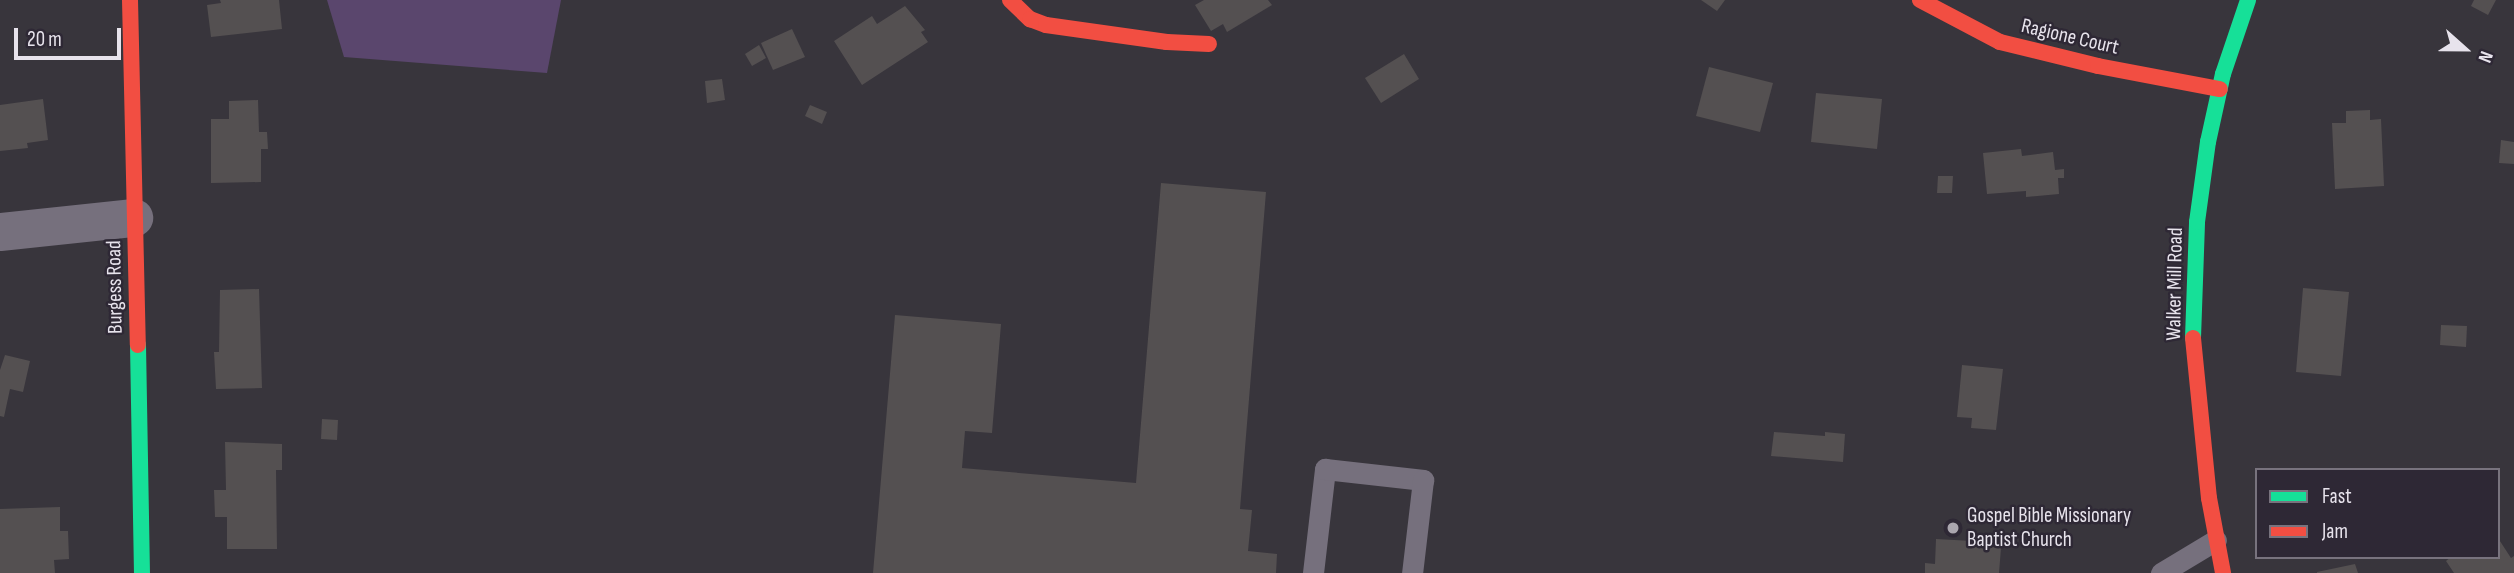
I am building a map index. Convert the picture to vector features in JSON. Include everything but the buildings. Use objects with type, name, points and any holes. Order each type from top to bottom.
[{"type":"street","name":"Burgess Road","points":[[130,0],[133,31],[134,218],[142,573]]},
{"type":"street","points":[[1010,0],[1015,8],[1030,19],[1046,26],[1167,42],[1209,44]]},
{"type":"street","name":"Ragione Court","points":[[1920,0],[2000,42],[2098,66],[2220,89]]},
{"type":"street","name":"Walker Mill Road","points":[[2223,573],[2216,540],[2193,334],[2197,222],[2208,142],[2220,89],[2248,0]]},
{"type":"street","points":[[0,232],[134,218]]},
{"type":"lane","points":[[1313,573],[1325,469],[1423,480],[1412,573]]},
{"type":"lane","points":[[2161,573],[2216,540]]},
{"type":"shaded area","points":[[327,0],[561,0],[547,73],[344,57]]},
{"type":"traffic: fast","points":[[2193,338],[2197,222],[2208,142],[2223,74],[2248,0]]},
{"type":"traffic: fast","points":[[138,345],[142,573]]},
{"type":"traffic: jam","points":[[130,0],[138,345]]},
{"type":"traffic: jam","points":[[1010,0],[1030,19],[1046,25],[1167,42],[1209,44]]},
{"type":"traffic: jam","points":[[1920,0],[2000,42],[2098,66],[2220,89]]},
{"type":"traffic: jam","points":[[2193,338],[2209,498],[2223,573]]},
{"type":"place","name":"Gospel Bible Missionary Baptist Church","points":[[1953,528]]}]
